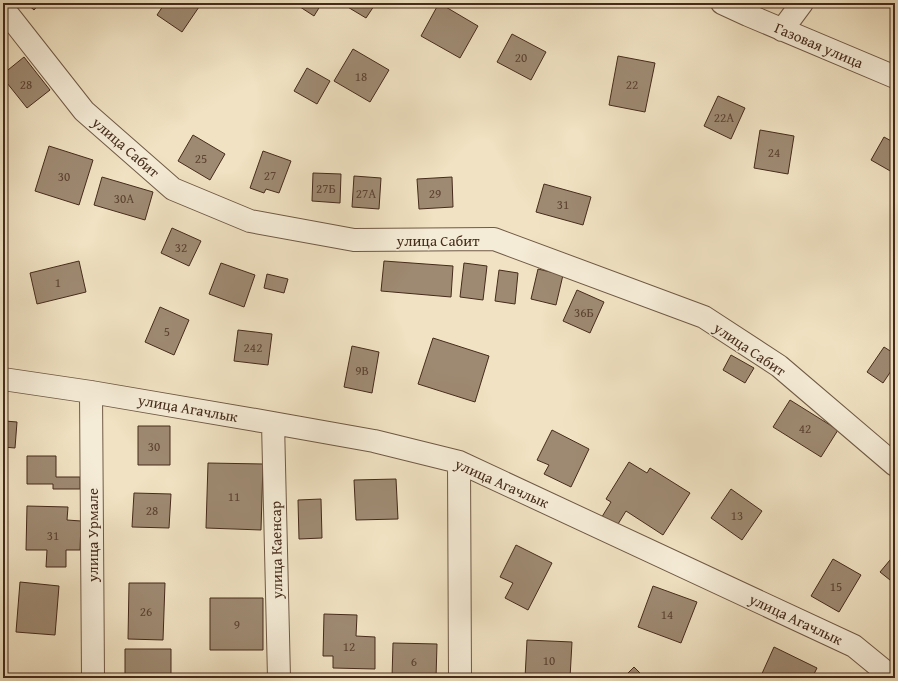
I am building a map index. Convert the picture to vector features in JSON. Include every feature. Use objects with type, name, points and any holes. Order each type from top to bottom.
[{"type":"street","name":"Газовая улица","points":[[722,3],[748,16],[895,77]]},
{"type":"street","points":[[782,30],[802,3]]},
{"type":"street","name":"улица Сабит","points":[[3,8],[84,111],[173,189],[250,221],[354,240],[494,239],[704,317],[779,366],[895,465]]},
{"type":"street","name":"улица Агачлык","points":[[3,379],[91,392],[374,441],[459,462],[854,646],[894,678]]},
{"type":"street","name":"улица Урмале","points":[[91,392],[93,678]]},
{"type":"street","name":"улица Каенсар","points":[[273,423],[279,678]]},
{"type":"street","points":[[459,462],[460,678]]},
{"type":"building","points":[[26,3],[40,3],[34,10]]},
{"type":"building","points":[[165,3],[201,4],[182,32],[157,15]]},
{"type":"building","points":[[294,3],[322,3],[314,16]]},
{"type":"building","points":[[341,3],[376,3],[366,18]]},
{"type":"building","points":[[439,3],[478,26],[460,58],[421,36]]},
{"type":"building","points":[[512,34],[546,52],[531,80],[497,62]]},
{"type":"building","points":[[353,49],[389,70],[370,102],[334,81]]},
{"type":"building","points":[[618,56],[655,63],[645,112],[609,105]]},
{"type":"building","points":[[24,57],[50,90],[27,108],[3,78],[3,74]]},
{"type":"building","points":[[307,68],[330,81],[317,104],[294,91]]},
{"type":"building","points":[[718,96],[745,108],[731,139],[704,126]]},
{"type":"building","points":[[760,130],[794,136],[788,174],[754,168]]},
{"type":"building","points":[[193,135],[225,154],[210,180],[178,161]]},
{"type":"building","points":[[884,137],[895,143],[895,168],[892,172],[871,160]]},
{"type":"building","points":[[49,146],[93,160],[79,205],[35,191]]},
{"type":"building","points":[[263,151],[291,161],[279,193],[266,189],[264,193],[250,188]]},
{"type":"building","points":[[313,173],[341,174],[340,203],[312,201]]},
{"type":"building","points":[[354,176],[381,178],[379,209],[352,207]]},
{"type":"building","points":[[102,177],[153,192],[145,220],[94,205]]},
{"type":"building","points":[[452,177],[453,207],[419,209],[417,179]]},
{"type":"building","points":[[544,184],[591,197],[583,225],[536,212]]},
{"type":"building","points":[[172,228],[201,241],[189,266],[161,253]]},
{"type":"building","points":[[79,261],[86,292],[37,304],[30,273]]},
{"type":"building","points":[[384,261],[453,266],[451,297],[381,291]]},
{"type":"building","points":[[221,263],[255,275],[244,307],[209,294]]},
{"type":"building","points":[[464,263],[487,266],[483,300],[460,297]]},
{"type":"building","points":[[538,269],[563,275],[556,305],[531,299]]},
{"type":"building","points":[[499,270],[518,273],[515,304],[495,301]]},
{"type":"building","points":[[267,274],[288,279],[284,293],[264,288]]},
{"type":"building","points":[[577,290],[604,302],[590,333],[563,321]]},
{"type":"building","points":[[160,307],[189,320],[174,355],[145,342]]},
{"type":"building","points":[[238,330],[272,334],[268,365],[234,361]]},
{"type":"building","points":[[433,338],[489,356],[475,402],[418,384]]},
{"type":"building","points":[[352,346],[379,352],[372,393],[344,387]]},
{"type":"building","points":[[884,347],[895,354],[895,365],[883,383],[867,372]]},
{"type":"building","points":[[731,355],[754,368],[745,383],[723,370]]},
{"type":"building","points":[[790,400],[838,430],[821,457],[773,427]]},
{"type":"building","points":[[5,421],[17,422],[15,448],[3,447]]},
{"type":"building","points":[[138,426],[170,426],[170,465],[138,465]]},
{"type":"building","points":[[552,430],[589,449],[571,487],[544,474],[549,465],[537,460]]},
{"type":"building","points":[[27,456],[56,456],[56,477],[80,477],[80,489],[53,489],[53,484],[27,484]]},
{"type":"building","points":[[629,462],[647,473],[650,468],[690,493],[663,535],[626,511],[615,529],[600,520],[611,502],[606,499]]},
{"type":"building","points":[[208,463],[263,464],[261,530],[206,528]]},
{"type":"building","points":[[396,479],[398,519],[356,520],[354,480]]},
{"type":"building","points":[[731,489],[762,511],[742,540],[711,518]]},
{"type":"building","points":[[134,493],[171,494],[169,528],[132,527]]},
{"type":"building","points":[[321,499],[322,538],[299,539],[298,500]]},
{"type":"building","points":[[27,506],[68,507],[67,520],[81,521],[80,550],[66,550],[66,567],[46,567],[47,550],[26,550]]},
{"type":"building","points":[[516,545],[552,563],[528,610],[505,598],[513,583],[500,577]]},
{"type":"building","points":[[895,554],[895,584],[880,572]]},
{"type":"building","points":[[833,559],[861,575],[839,612],[811,596]]},
{"type":"building","points":[[20,582],[59,586],[55,635],[16,632]]},
{"type":"building","points":[[129,583],[165,583],[163,640],[128,639]]},
{"type":"building","points":[[653,586],[697,602],[681,643],[638,627]]},
{"type":"building","points":[[210,598],[263,598],[263,650],[210,650]]},
{"type":"building","points":[[324,614],[357,615],[356,636],[375,637],[375,669],[333,668],[333,656],[323,656]]},
{"type":"building","points":[[527,640],[572,642],[570,678],[525,678]]},
{"type":"building","points":[[393,643],[437,644],[436,678],[392,678]]},
{"type":"building","points":[[774,647],[817,668],[812,678],[760,678]]},
{"type":"building","points":[[125,649],[171,649],[171,678],[125,678]]},
{"type":"building","points":[[634,667],[645,678],[623,678]]}]
